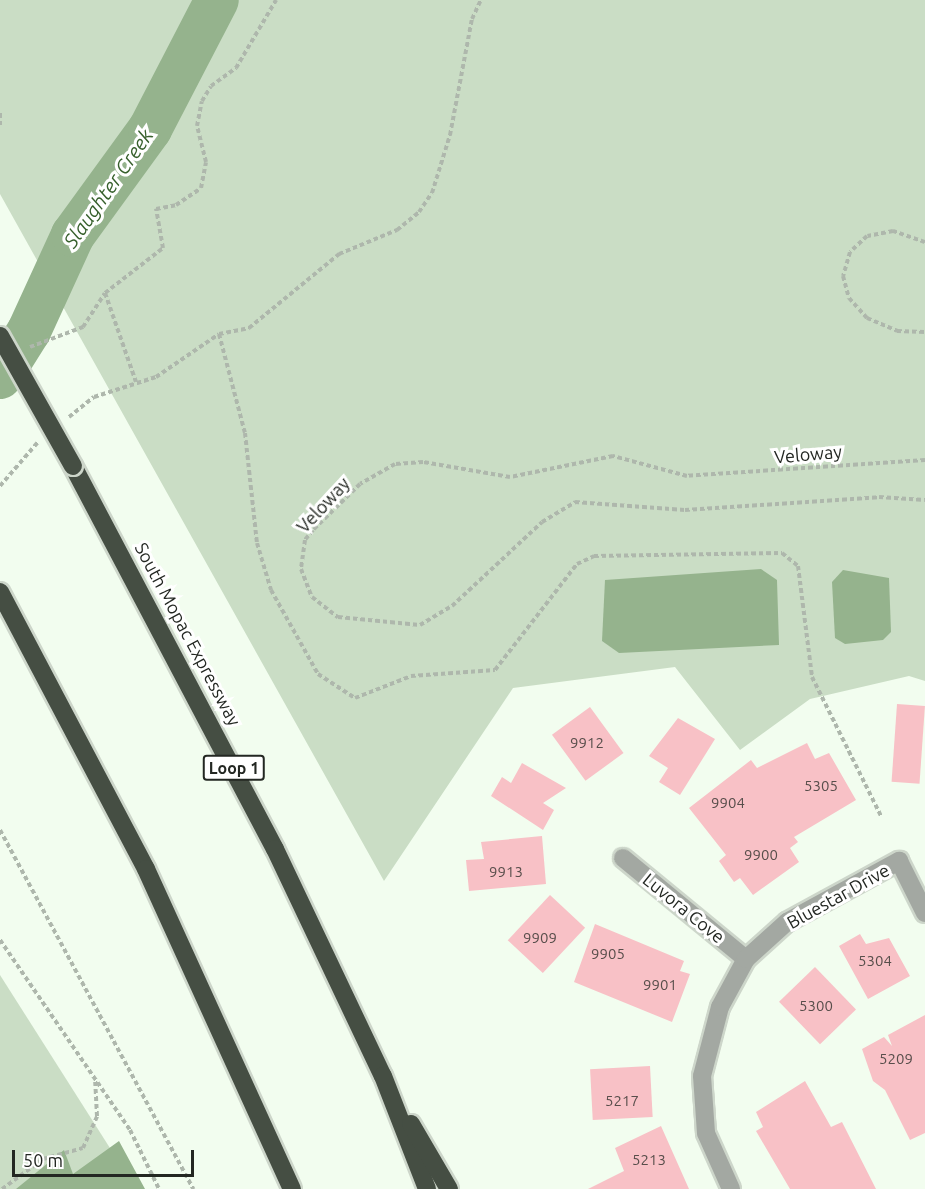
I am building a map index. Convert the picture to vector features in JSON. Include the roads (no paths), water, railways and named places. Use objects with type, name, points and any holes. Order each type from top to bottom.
[{"type":"highway","name":"South Mopac Expressway","points":[[0,336],[176,652],[383,1076],[427,1189]]},
{"type":"highway","points":[[0,592],[146,869],[292,1189]]},
{"type":"highway","points":[[383,1076],[449,1189]]},
{"type":"street","name":"Luvora Cove","points":[[623,858],[746,959]]},
{"type":"street","name":"Bluestar Drive","points":[[732,1189],[706,1133],[702,1076],[717,1015],[746,959],[788,922],[898,861],[925,913]]},
{"type":"waterway","name":"Slaughter Creek","points":[[0,377],[29,331],[73,235],[150,129],[217,0]]}]
